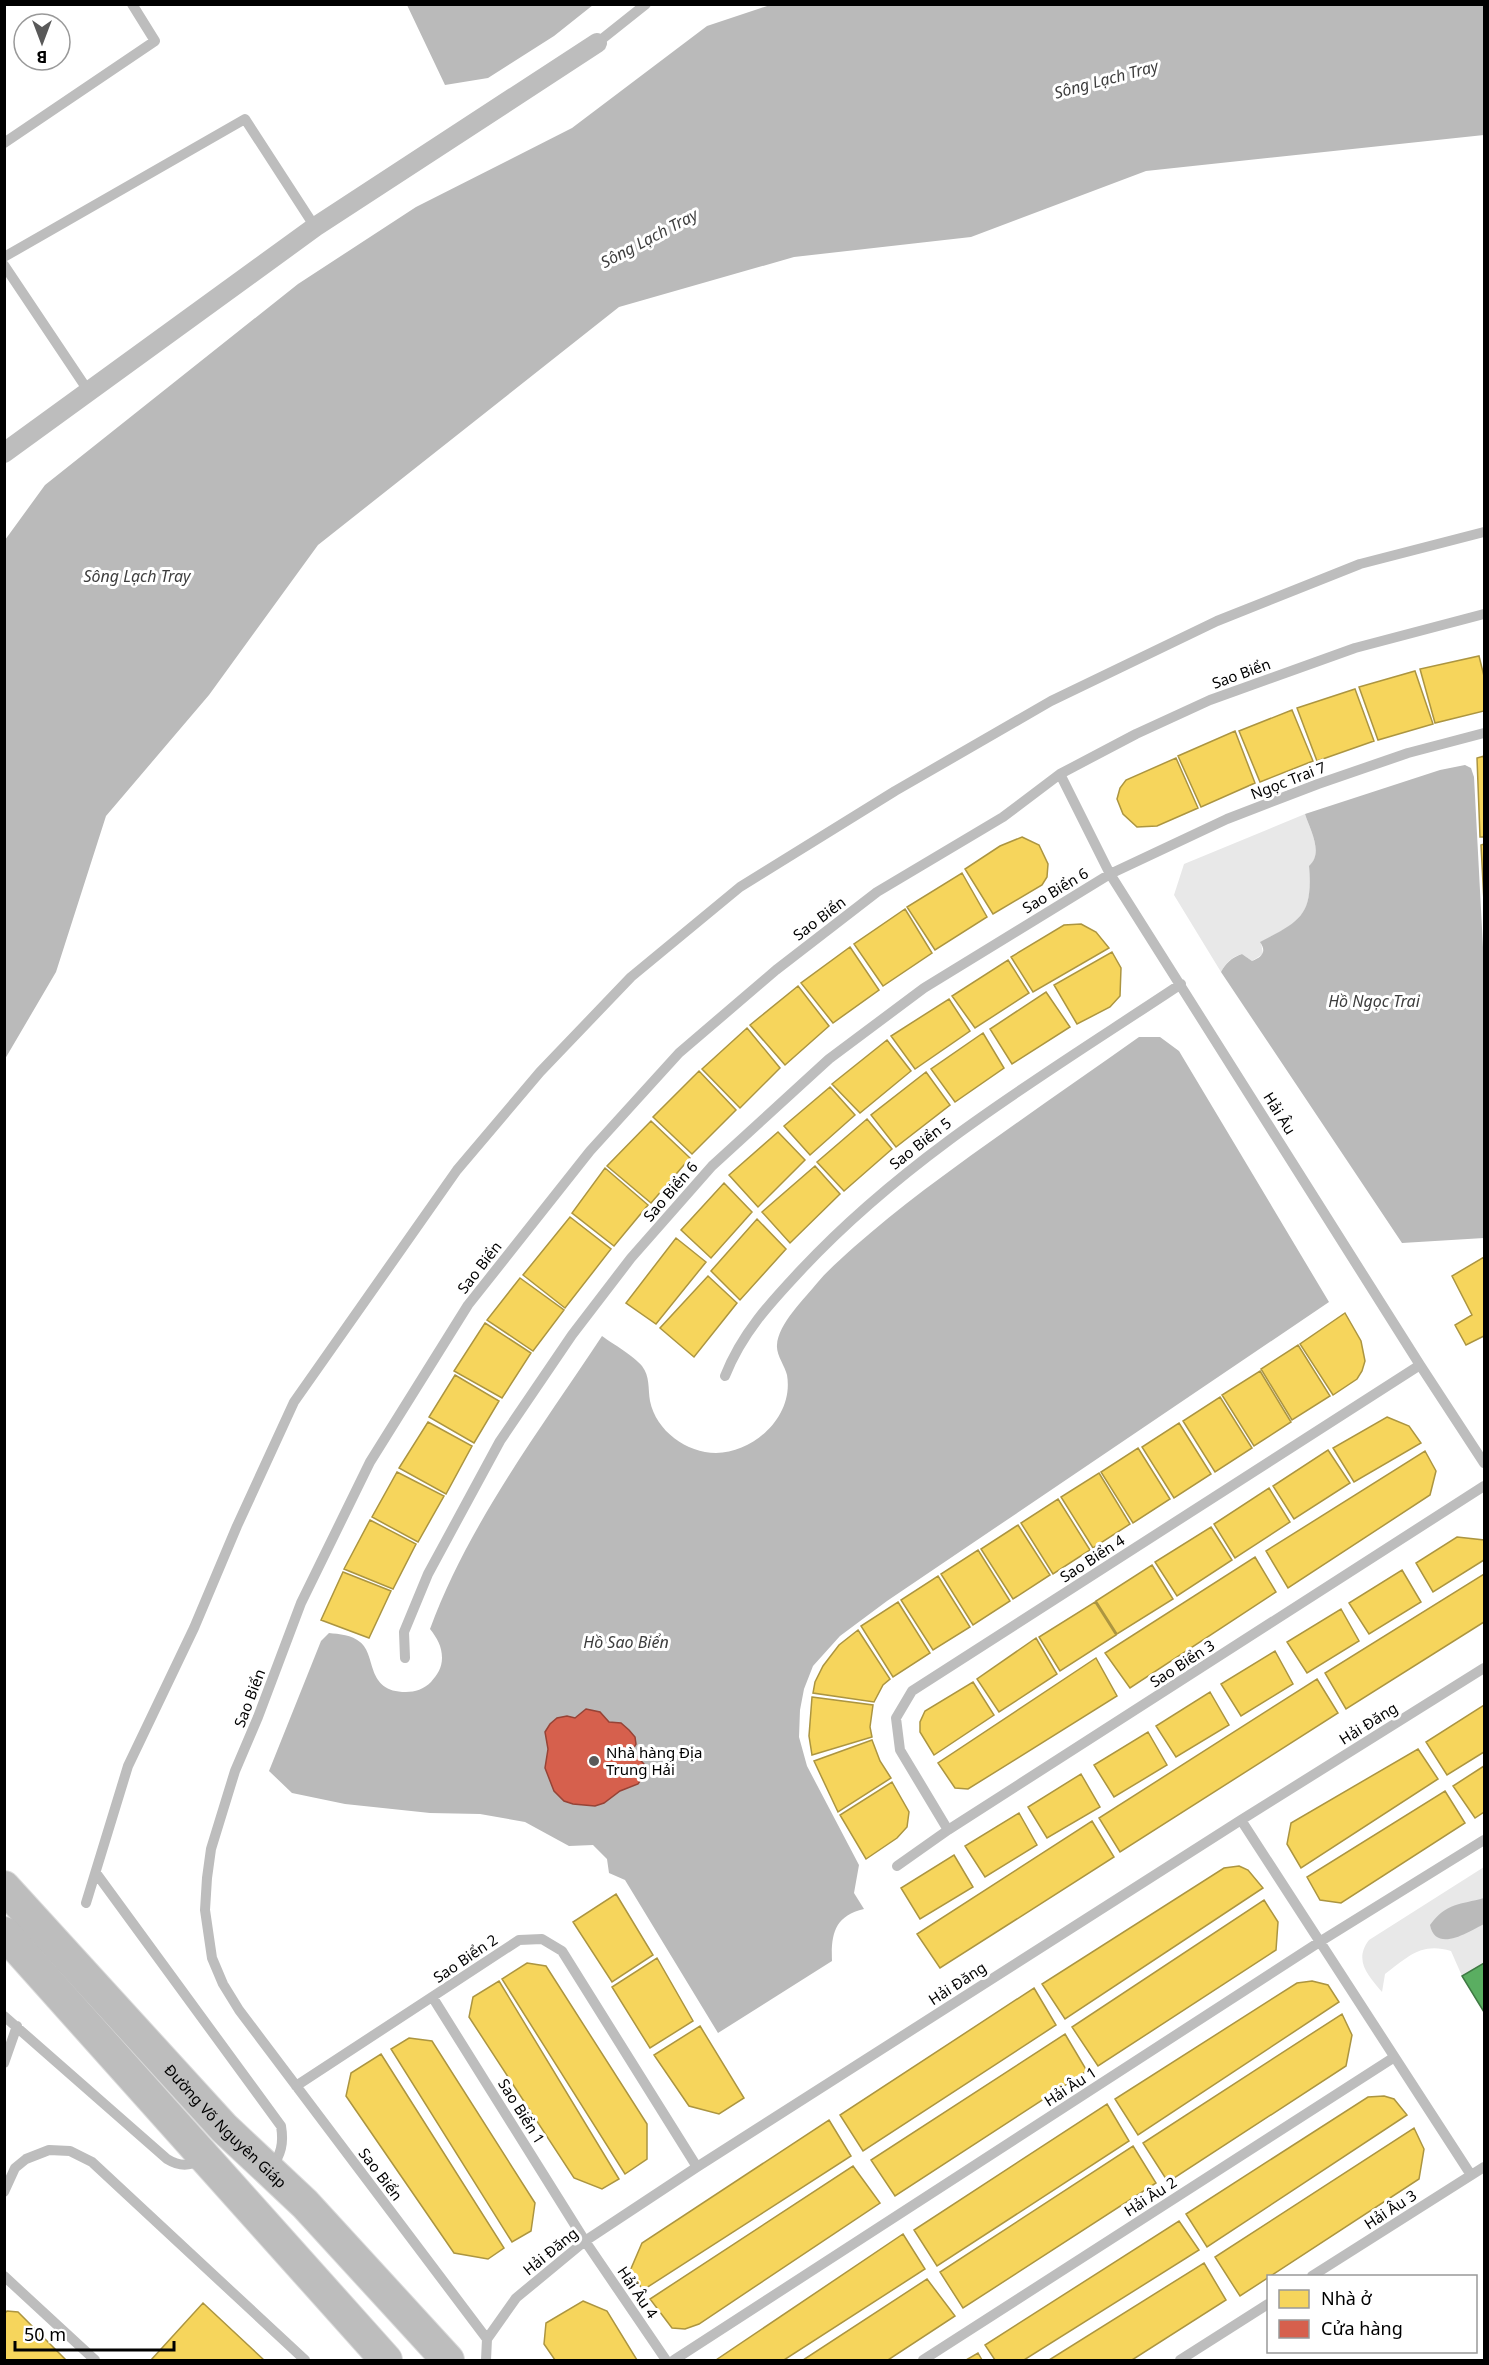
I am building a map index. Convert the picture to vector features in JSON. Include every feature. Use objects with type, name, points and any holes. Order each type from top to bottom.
[{"type":"main road","name":"Đường Võ Nguyên Giáp","points":[[4,1887],[224,2127],[305,2204],[448,2361]]},
{"type":"main road","points":[[4,1933],[386,2361]]},
{"type":"street","points":[[4,453],[315,227],[597,43]]},
{"type":"lane","points":[[4,143],[155,41],[132,4]]},
{"type":"lane","points":[[597,43],[645,4]]},
{"type":"lane","points":[[4,257],[245,119],[315,227]]},
{"type":"lane","points":[[4,265],[89,392]]},
{"type":"lane","points":[[86,1903],[128,1766],[194,1628],[237,1526],[294,1402],[457,1170],[540,1072],[631,977],[740,887],[895,791],[1051,701],[1218,621],[1360,564],[1485,532]]},
{"type":"lane","name":"Sao Biển","points":[[488,2338],[239,2010],[223,1984],[212,1958],[205,1910],[212,1849],[235,1771],[301,1603],[370,1462],[468,1305],[590,1150],[679,1053],[776,970],[877,892],[1003,817],[1060,774],[1136,734],[1210,700],[1355,648],[1485,614]]},
{"type":"lane","name":"Ngọc Trai 7","points":[[1110,874],[1227,819],[1318,784],[1408,753],[1485,733]]},
{"type":"lane","name":"Hải Âu","points":[[1060,774],[1110,874],[1420,1365],[1485,1462]]},
{"type":"lane","name":"Sao Biển 6","points":[[405,1658],[404,1632],[409,1617],[428,1574],[500,1441],[596,1303],[631,1258],[712,1166],[829,1059],[924,988],[1110,874]]},
{"type":"lane","name":"Sao Biển 5","points":[[724,1376],[735,1350],[772,1301],[821,1248],[864,1208],[969,1125],[1181,984]]},
{"type":"lane","name":"Sao Biển 4","points":[[948,1830],[900,1750],[896,1718],[912,1691],[1420,1365]]},
{"type":"lane","name":"Sao Biển 3","points":[[897,1866],[948,1830],[1485,1486]]},
{"type":"lane","name":"Hải Đăng","points":[[488,2338],[516,2298],[585,2241],[1241,1820],[1485,1668]]},
{"type":"lane","points":[[1241,1820],[1393,2058],[1471,2175]]},
{"type":"lane","name":"Hải Âu 1","points":[[674,2361],[1320,1941],[1485,1840]]},
{"type":"lane","points":[[96,1873],[281,2126],[284,2140],[269,2172]]},
{"type":"lane","name":"Sao Biển 2","points":[[296,2086],[519,1940],[542,1939],[562,1951],[697,2167]]},
{"type":"lane","name":"Sao Biển 1","points":[[433,1998],[585,2241]]},
{"type":"lane","points":[[4,2016],[166,2159],[176,2165],[191,2165],[202,2154]]},
{"type":"lane","points":[[4,2063],[17,2026]]},
{"type":"lane","name":"Hải Âu 2","points":[[922,2361],[1393,2058]]},
{"type":"lane","points":[[4,2192],[15,2168],[26,2159],[49,2150],[70,2151],[92,2162],[305,2361]]},
{"type":"lane","name":"Hải Âu 3","points":[[1315,2275],[1485,2167]]},
{"type":"lane","name":"Hải Âu 4","points":[[585,2241],[666,2361]]},
{"type":"lane","points":[[4,2276],[95,2361]]},
{"type":"lane","points":[[1180,2361],[1267,2305]]},
{"type":"lane","points":[[486,2361],[488,2338]]},
{"type":"shaded area","points":[[1305,814],[1316,848],[1309,867],[1309,896],[1302,915],[1286,928],[1261,942],[1263,954],[1252,961],[1242,954],[1238,955],[1229,961],[1221,972],[1174,895],[1184,864]]},
{"type":"shaded area","points":[[1484,1867],[1484,1963],[1462,1976],[1451,1951],[1431,1948],[1423,1950],[1408,1957],[1385,1974],[1382,1992],[1368,1974],[1363,1961],[1364,1948],[1369,1940]]},
{"type":"water","points":[[407,5],[593,5],[554,36],[488,78],[445,85]]},
{"type":"water","name":"Sông Lạch Tray","points":[[770,5],[1484,5],[1484,135],[1146,171],[971,237],[794,257],[619,307],[318,545],[209,695],[106,816],[56,972],[5,1059],[5,540],[45,485],[298,284],[416,207],[572,128],[707,26]]},
{"type":"water","name":"Hồ Ngọc Trai","points":[[1465,765],[1471,768],[1474,777],[1484,966],[1484,1238],[1402,1243],[1221,972],[1229,961],[1242,954],[1252,961],[1258,958],[1263,951],[1260,942],[1295,922],[1306,906],[1309,896],[1309,866],[1313,861],[1316,848],[1305,814],[1440,770]]},
{"type":"water","name":"Hồ Sao Biển","points":[[1139,1037],[1160,1037],[1179,1051],[1329,1302],[887,1601],[840,1636],[813,1666],[804,1689],[800,1710],[799,1737],[807,1766],[859,1865],[854,1893],[864,1909],[846,1916],[836,1928],[832,1943],[832,1961],[718,2033],[625,1880],[609,1873],[607,1859],[593,1845],[569,1846],[525,1822],[480,1814],[430,1813],[345,1804],[292,1793],[269,1771],[321,1641],[329,1633],[349,1636],[360,1642],[369,1655],[378,1680],[393,1690],[416,1691],[435,1677],[441,1665],[442,1654],[439,1642],[430,1629],[446,1590],[485,1514],[507,1478],[602,1336],[629,1354],[645,1370],[653,1412],[666,1431],[674,1438],[705,1452],[731,1451],[745,1446],[769,1429],[778,1417],[788,1390],[787,1375],[778,1353],[779,1337],[793,1312],[827,1273],[871,1232],[924,1190]]},
{"type":"water","points":[[1484,1898],[1484,1924],[1454,1938],[1439,1938],[1433,1934],[1430,1925],[1442,1912],[1454,1906]]},
{"type":"building: Nhà ở","points":[[1479,656],[1484,676],[1484,711],[1435,723],[1420,669]]},
{"type":"building: Nhà ở","points":[[1415,671],[1433,724],[1378,740],[1359,687]]},
{"type":"building: Nhà ở","points":[[1355,689],[1374,741],[1317,761],[1297,708]]},
{"type":"building: Nhà ở","points":[[1292,710],[1313,761],[1260,782],[1239,731]]},
{"type":"building: Nhà ở","points":[[1235,731],[1255,783],[1201,807],[1178,756]]},
{"type":"building: Nhà ở","points":[[1484,756],[1484,837],[1480,837],[1477,758]]},
{"type":"building: Nhà ở","points":[[1176,758],[1198,808],[1157,826],[1137,827],[1123,814],[1117,799],[1120,788],[1126,780]]},
{"type":"building: Nhà ở","points":[[1022,837],[1039,845],[1048,864],[1047,877],[1042,885],[993,914],[965,869],[1000,846]]},
{"type":"building: Nhà ở","points":[[1484,844],[1484,902],[1481,845]]},
{"type":"building: Nhà ở","points":[[962,873],[987,917],[935,950],[907,907]]},
{"type":"building: Nhà ở","points":[[905,909],[932,953],[883,986],[854,944]]},
{"type":"building: Nhà ở","points":[[1081,924],[1096,932],[1109,948],[1033,992],[1011,957],[1064,925]]},
{"type":"building: Nhà ở","points":[[850,947],[879,990],[833,1023],[801,983]]},
{"type":"building: Nhà ở","points":[[1112,952],[1121,968],[1120,996],[1110,1007],[1077,1024],[1054,985]]},
{"type":"building: Nhà ở","points":[[1008,960],[1029,993],[975,1028],[952,996]]},
{"type":"building: Nhà ở","points":[[798,986],[829,1026],[785,1065],[750,1025]]},
{"type":"building: Nhà ở","points":[[1046,992],[1070,1027],[1012,1064],[990,1029]]},
{"type":"building: Nhà ở","points":[[949,999],[970,1031],[915,1069],[891,1036]]},
{"type":"building: Nhà ở","points":[[747,1028],[780,1068],[740,1108],[702,1069]]},
{"type":"building: Nhà ở","points":[[983,1033],[1004,1068],[955,1102],[931,1069]]},
{"type":"building: Nhà ở","points":[[887,1040],[911,1071],[860,1113],[832,1084]]},
{"type":"building: Nhà ở","points":[[699,1071],[736,1110],[692,1154],[653,1117]]},
{"type":"building: Nhà ở","points":[[926,1072],[950,1105],[896,1147],[871,1115]]},
{"type":"building: Nhà ở","points":[[830,1087],[855,1115],[810,1155],[784,1126]]},
{"type":"building: Nhà ở","points":[[867,1119],[892,1149],[844,1191],[817,1162]]},
{"type":"building: Nhà ở","points":[[651,1121],[690,1158],[651,1203],[607,1166]]},
{"type":"building: Nhà ở","points":[[778,1132],[805,1160],[758,1207],[729,1175]]},
{"type":"building: Nhà ở","points":[[815,1166],[840,1194],[790,1243],[762,1212]]},
{"type":"building: Nhà ở","points":[[605,1168],[648,1205],[614,1246],[572,1213]]},
{"type":"building: Nhà ở","points":[[724,1183],[752,1212],[711,1258],[681,1230]]},
{"type":"building: Nhà ở","points":[[570,1217],[611,1249],[565,1308],[523,1275]]},
{"type":"building: Nhà ở","points":[[757,1219],[786,1249],[740,1300],[711,1271]]},
{"type":"building: Nhà ở","points":[[676,1238],[706,1262],[656,1324],[626,1303]]},
{"type":"building: Nhà ở","points":[[1484,1257],[1484,1336],[1466,1345],[1455,1325],[1472,1315],[1452,1276]]},
{"type":"building: Nhà ở","points":[[708,1276],[737,1303],[694,1357],[660,1328]]},
{"type":"building: Nhà ở","points":[[520,1278],[564,1310],[533,1351],[487,1320]]},
{"type":"building: Nhà ở","points":[[1345,1313],[1361,1341],[1365,1361],[1357,1379],[1333,1395],[1300,1344]]},
{"type":"building: Nhà ở","points":[[485,1323],[531,1353],[502,1398],[454,1371]]},
{"type":"building: Nhà ở","points":[[1298,1345],[1330,1396],[1292,1420],[1261,1369]]},
{"type":"building: Nhà ở","points":[[1260,1371],[1291,1422],[1254,1446],[1222,1395]]},
{"type":"building: Nhà ở","points":[[455,1375],[499,1401],[474,1443],[429,1417]]},
{"type":"building: Nhà ở","points":[[1220,1397],[1252,1448],[1215,1472],[1183,1421]]},
{"type":"building: Nhà ở","points":[[1387,1417],[1409,1426],[1421,1443],[1354,1482],[1333,1448]]},
{"type":"building: Nhà ở","points":[[428,1422],[472,1446],[446,1494],[399,1468]]},
{"type":"building: Nhà ở","points":[[1179,1423],[1211,1474],[1174,1498],[1142,1447]]},
{"type":"building: Nhà ở","points":[[1138,1448],[1170,1499],[1133,1523],[1101,1472]]},
{"type":"building: Nhà ở","points":[[1328,1450],[1350,1483],[1294,1519],[1273,1486]]},
{"type":"building: Nhà ở","points":[[1425,1451],[1436,1471],[1430,1495],[1288,1588],[1266,1551]]},
{"type":"building: Nhà ở","points":[[397,1472],[444,1496],[418,1542],[372,1517]]},
{"type":"building: Nhà ở","points":[[1099,1473],[1130,1524],[1093,1548],[1061,1497]]},
{"type":"building: Nhà ở","points":[[1269,1488],[1290,1522],[1235,1558],[1214,1524]]},
{"type":"building: Nhà ở","points":[[1058,1499],[1090,1550],[1053,1574],[1021,1523]]},
{"type":"building: Nhà ở","points":[[370,1520],[416,1544],[393,1589],[344,1569]]},
{"type":"building: Nhà ở","points":[[1018,1525],[1050,1575],[1013,1599],[981,1549]]},
{"type":"building: Nhà ở","points":[[1211,1527],[1232,1560],[1177,1596],[1155,1562]]},
{"type":"building: Nhà ở","points":[[1457,1537],[1484,1540],[1484,1560],[1433,1592],[1416,1563]]},
{"type":"building: Nhà ở","points":[[978,1550],[1010,1601],[973,1625],[941,1574]]},
{"type":"building: Nhà ở","points":[[1255,1557],[1276,1592],[1130,1688],[1105,1653]]},
{"type":"building: Nhà ở","points":[[1152,1565],[1173,1599],[1117,1634],[1096,1601]]},
{"type":"building: Nhà ở","points":[[1402,1570],[1421,1602],[1369,1634],[1349,1603]]},
{"type":"building: Nhà ở","points":[[343,1572],[391,1591],[369,1638],[321,1620]]},
{"type":"building: Nhà ở","points":[[1484,1574],[1484,1622],[1346,1709],[1325,1673]]},
{"type":"building: Nhà ở","points":[[938,1576],[970,1627],[933,1650],[901,1600]]},
{"type":"building: Nhà ở","points":[[898,1602],[930,1653],[893,1677],[861,1626]]},
{"type":"building: Nhà ở","points":[[1095,1602],[1116,1635],[1060,1671],[1039,1637]]},
{"type":"building: Nhà ở","points":[[1341,1609],[1359,1641],[1307,1673],[1287,1642]]},
{"type":"building: Nhà ở","points":[[858,1630],[890,1679],[883,1685],[874,1702],[813,1693],[815,1682],[823,1666],[839,1645]]},
{"type":"building: Nhà ở","points":[[1036,1638],[1057,1674],[999,1712],[977,1679]]},
{"type":"building: Nhà ở","points":[[1275,1651],[1293,1684],[1241,1716],[1221,1684]]},
{"type":"building: Nhà ở","points":[[1096,1658],[1117,1696],[968,1789],[955,1788],[938,1763]]},
{"type":"building: Nhà ở","points":[[1317,1679],[1338,1713],[1120,1852],[1099,1818]]},
{"type":"building: Nhà ở","points":[[973,1682],[994,1715],[934,1755],[920,1732],[920,1722],[925,1711]]},
{"type":"building: Nhà ở","points":[[1210,1692],[1229,1725],[1176,1757],[1156,1726]]},
{"type":"building: Nhà ở","points":[[812,1697],[873,1705],[870,1727],[872,1737],[812,1755],[809,1736]]},
{"type":"building: Nhà ở","points":[[1484,1705],[1484,1752],[1447,1775],[1426,1742]]},
{"type":"building: Nhà ở","points":[[1148,1732],[1167,1765],[1114,1797],[1094,1765]]},
{"type":"building: Nhà ở","points":[[872,1740],[880,1761],[891,1778],[838,1812],[814,1761]]},
{"type":"building: Nhà ở","points":[[1418,1749],[1438,1779],[1301,1868],[1287,1844],[1291,1823]]},
{"type":"building: Nhà ở","points":[[1484,1766],[1484,1812],[1475,1818],[1453,1786]]},
{"type":"building: Nhà ở","points":[[1081,1774],[1100,1807],[1047,1838],[1028,1807]]},
{"type":"building: Nhà ở","points":[[892,1782],[909,1812],[907,1827],[897,1838],[866,1859],[840,1815]]},
{"type":"building: Nhà ở","points":[[1445,1791],[1465,1823],[1341,1903],[1320,1900],[1307,1877]]},
{"type":"building: Nhà ở","points":[[1019,1813],[1037,1845],[985,1877],[965,1846]]},
{"type":"building: Nhà ở","points":[[1092,1821],[1114,1857],[940,1968],[917,1934]]},
{"type":"building: Nhà ở","points":[[954,1855],[973,1887],[920,1919],[901,1888]]},
{"type":"building: Nhà ở","points":[[1239,1866],[1248,1870],[1263,1888],[1065,2019],[1042,1984],[1224,1868]]},
{"type":"building: Nhà ở","points":[[616,1894],[653,1955],[612,1982],[573,1922]]},
{"type":"building: Nhà ở","points":[[1264,1900],[1278,1922],[1276,1950],[1098,2066],[1072,2027]]},
{"type":"building: Nhà ở","points":[[657,1958],[693,2021],[650,2048],[612,1987]]},
{"type":"building: Nhà ở","points":[[527,1963],[546,1966],[647,2124],[647,2159],[625,2174],[502,1979]]},
{"type":"building: Nhà ở","points":[[499,1981],[619,2179],[602,2189],[574,2178],[469,2017],[473,1997]]},
{"type":"building: Nhà ở","points":[[1312,1981],[1328,1985],[1339,2002],[1138,2135],[1115,2099],[1297,1983]]},
{"type":"building: Nhà ở","points":[[1034,1988],[1056,2025],[863,2151],[840,2115]]},
{"type":"building: Nhà ở","points":[[1342,2014],[1352,2035],[1346,2066],[1168,2182],[1143,2143]]},
{"type":"building: Nhà ở","points":[[700,2026],[744,2098],[719,2114],[689,2106],[654,2055]]},
{"type":"building: Nhà ở","points":[[1065,2034],[1087,2071],[895,2196],[871,2160]]},
{"type":"building: Nhà ở","points":[[409,2038],[432,2041],[535,2203],[531,2231],[512,2242],[391,2049]]},
{"type":"building: Nhà ở","points":[[381,2054],[504,2248],[488,2259],[454,2253],[346,2096],[351,2073]]},
{"type":"building: Nhà ở","points":[[1384,2096],[1394,2099],[1407,2115],[1207,2247],[1186,2214],[1368,2097]]},
{"type":"building: Nhà ở","points":[[1107,2104],[1129,2141],[937,2266],[914,2230]]},
{"type":"building: Nhà ở","points":[[829,2120],[851,2156],[643,2290],[630,2271],[642,2243]]},
{"type":"building: Nhà ở","points":[[1414,2128],[1424,2149],[1419,2179],[1272,2275],[1267,2275],[1267,2278],[1240,2296],[1215,2257]]},
{"type":"building: Nhà ở","points":[[1133,2146],[1156,2183],[963,2308],[940,2272]]},
{"type":"building: Nhà ở","points":[[853,2166],[880,2203],[699,2324],[685,2329],[672,2328],[650,2299]]},
{"type":"building: Nhà ở","points":[[1179,2221],[1199,2250],[1024,2360],[995,2360],[985,2345]]},
{"type":"building: Nhà ở","points":[[903,2234],[925,2269],[784,2360],[716,2360]]},
{"type":"building: Nhà ở","points":[[1204,2263],[1226,2300],[1132,2360],[1049,2360]]},
{"type":"building: Nhà ở","points":[[927,2279],[955,2316],[888,2360],[803,2360]]},
{"type":"building: Nhà ở","points":[[583,2301],[607,2311],[637,2360],[555,2360],[544,2344],[546,2323]]},
{"type":"building: Nhà ở","points":[[203,2303],[264,2360],[151,2360]]},
{"type":"building: Nhà ở","points":[[7,2311],[18,2312],[66,2360],[4,2360],[4,2314]]},
{"type":"building: Nhà ở","points":[[978,2353],[982,2360],[966,2360]]},
{"type":"building: Cửa hàng","name":"Nhà hàng Địa Trung Hải","points":[[586,1709],[600,1712],[609,1722],[621,1723],[629,1730],[635,1737],[636,1744],[632,1751],[644,1764],[644,1775],[638,1784],[620,1791],[604,1803],[595,1806],[564,1801],[554,1791],[545,1768],[548,1749],[545,1732],[550,1724],[557,1718],[567,1716],[575,1718]]},
{"type":"building: Công cộng","points":[[1484,1963],[1484,2012],[1462,1976]]},
{"type":"place","name":"Nhà hàng Địa Trung Hải","points":[[594,1761]]}]
